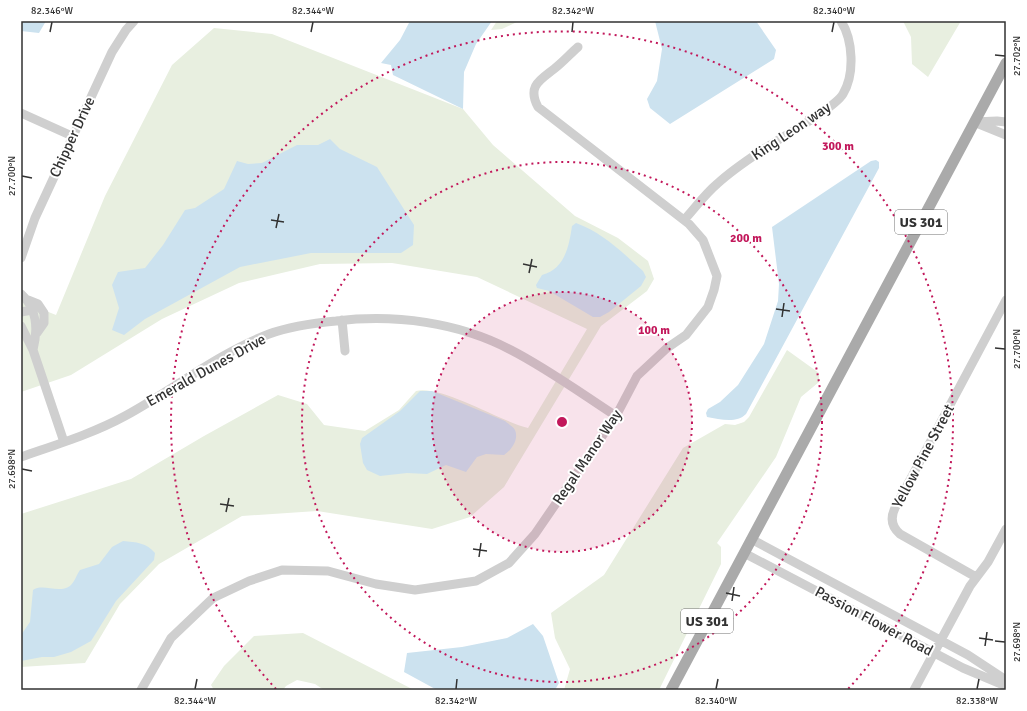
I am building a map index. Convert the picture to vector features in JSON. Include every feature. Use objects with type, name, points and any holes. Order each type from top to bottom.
[{"type":"main road","name":"US 301","points":[[670,690],[1006,63]]},
{"type":"street","name":"Chipper Drive","points":[[21,258],[35,218],[112,52],[126,30],[134,21]]},
{"type":"street","name":"King Leon way","points":[[684,220],[716,184],[761,151],[830,106],[843,94],[850,73],[851,52],[847,31],[841,21]]},
{"type":"street","name":"Regal Manor Way","points":[[141,690],[171,638],[213,598],[249,581],[282,570],[328,571],[376,584],[415,590],[476,581],[509,563],[535,534],[616,416],[638,376],[667,348],[686,335],[698,322],[708,307],[714,290],[716,276],[702,240],[684,220],[538,107],[534,99],[534,90],[540,78],[555,68],[578,47]]},
{"type":"street","points":[[21,113],[72,136]]},
{"type":"street","points":[[974,122],[998,120],[1006,122]]},
{"type":"street","points":[[974,122],[1006,135]]},
{"type":"street","points":[[24,297],[32,310],[37,333],[34,350]]},
{"type":"street","points":[[24,297],[38,304],[44,312],[44,323],[37,333]]},
{"type":"street","name":"Yellow Pine Street","points":[[976,577],[900,534],[893,526],[892,517],[894,508],[1006,300]]},
{"type":"street","points":[[21,312],[32,310]]},
{"type":"street","name":"Emerald Dunes Drive","points":[[21,457],[64,442],[124,417],[233,351],[270,334],[303,325],[369,318],[410,320],[441,325],[474,335],[510,350],[616,416]]},
{"type":"street","points":[[342,320],[345,351]]},
{"type":"street","points":[[21,326],[34,350],[64,442]]},
{"type":"street","points":[[914,690],[976,577],[988,562],[1006,529]]},
{"type":"street","name":"Passion Flower Road","points":[[751,539],[941,640],[975,659],[1006,680]]},
{"type":"street","name":"Passion Flower Road","points":[[744,553],[934,653],[1006,686]]},
{"type":"green space","points":[[497,21],[519,21],[502,29],[491,30]]},
{"type":"green space","points":[[903,21],[961,21],[928,77],[912,64],[911,37]]},
{"type":"green space","points":[[214,28],[272,34],[463,109],[493,145],[575,216],[618,238],[648,261],[654,279],[647,291],[601,326],[504,487],[470,517],[432,529],[317,511],[242,516],[159,564],[120,604],[85,663],[21,667],[21,514],[131,479],[278,395],[307,404],[324,425],[365,431],[399,410],[416,391],[440,393],[528,428],[587,329],[477,277],[392,263],[320,264],[239,283],[162,319],[71,375],[21,392],[21,301],[56,315],[105,196],[172,65]]},
{"type":"green space","points":[[787,350],[819,373],[819,382],[801,397],[776,457],[717,543],[721,547],[721,564],[659,690],[564,690],[570,669],[555,638],[551,613],[604,575],[683,448],[725,424],[735,425],[744,422],[749,417]]},
{"type":"green space","points":[[303,633],[414,690],[324,690],[315,684],[297,680],[286,686],[283,690],[214,690],[211,685],[224,666],[254,636]]},
{"type":"water","points":[[21,21],[46,21],[39,33],[21,31]]},
{"type":"water","points":[[410,21],[492,21],[476,44],[464,72],[463,109],[393,75],[391,65],[381,63],[400,40]]},
{"type":"water","points":[[655,21],[756,21],[776,50],[774,59],[670,124],[650,108],[647,99],[657,81],[662,49]]},
{"type":"water","points":[[330,139],[340,149],[377,167],[414,225],[413,245],[401,253],[311,253],[240,267],[145,319],[124,335],[112,330],[119,308],[112,285],[118,272],[145,268],[163,245],[185,210],[195,208],[224,189],[237,161],[248,164],[262,163],[297,145],[318,145]]},
{"type":"water","points":[[876,160],[879,162],[879,168],[746,414],[733,420],[722,420],[707,417],[706,413],[708,409],[720,402],[738,385],[764,344],[778,301],[779,284],[772,227],[871,161]]},
{"type":"water","points":[[576,223],[595,232],[612,244],[643,271],[646,277],[641,286],[609,312],[600,317],[593,317],[549,291],[537,288],[536,285],[542,275],[556,268],[561,262],[567,249],[572,226]]},
{"type":"water","points":[[420,391],[432,391],[505,421],[515,430],[516,437],[514,444],[504,455],[486,454],[477,457],[466,472],[446,465],[427,474],[407,473],[380,476],[367,470],[363,463],[360,444],[362,438],[400,411]]},
{"type":"water","points":[[123,541],[145,545],[155,553],[154,560],[116,601],[91,641],[71,652],[54,657],[42,657],[21,661],[21,635],[30,622],[33,590],[37,588],[61,589],[70,586],[80,570],[99,564],[112,547]]},
{"type":"water","points":[[533,624],[543,636],[559,683],[555,690],[437,690],[404,672],[407,653],[462,647],[507,638]]}]
